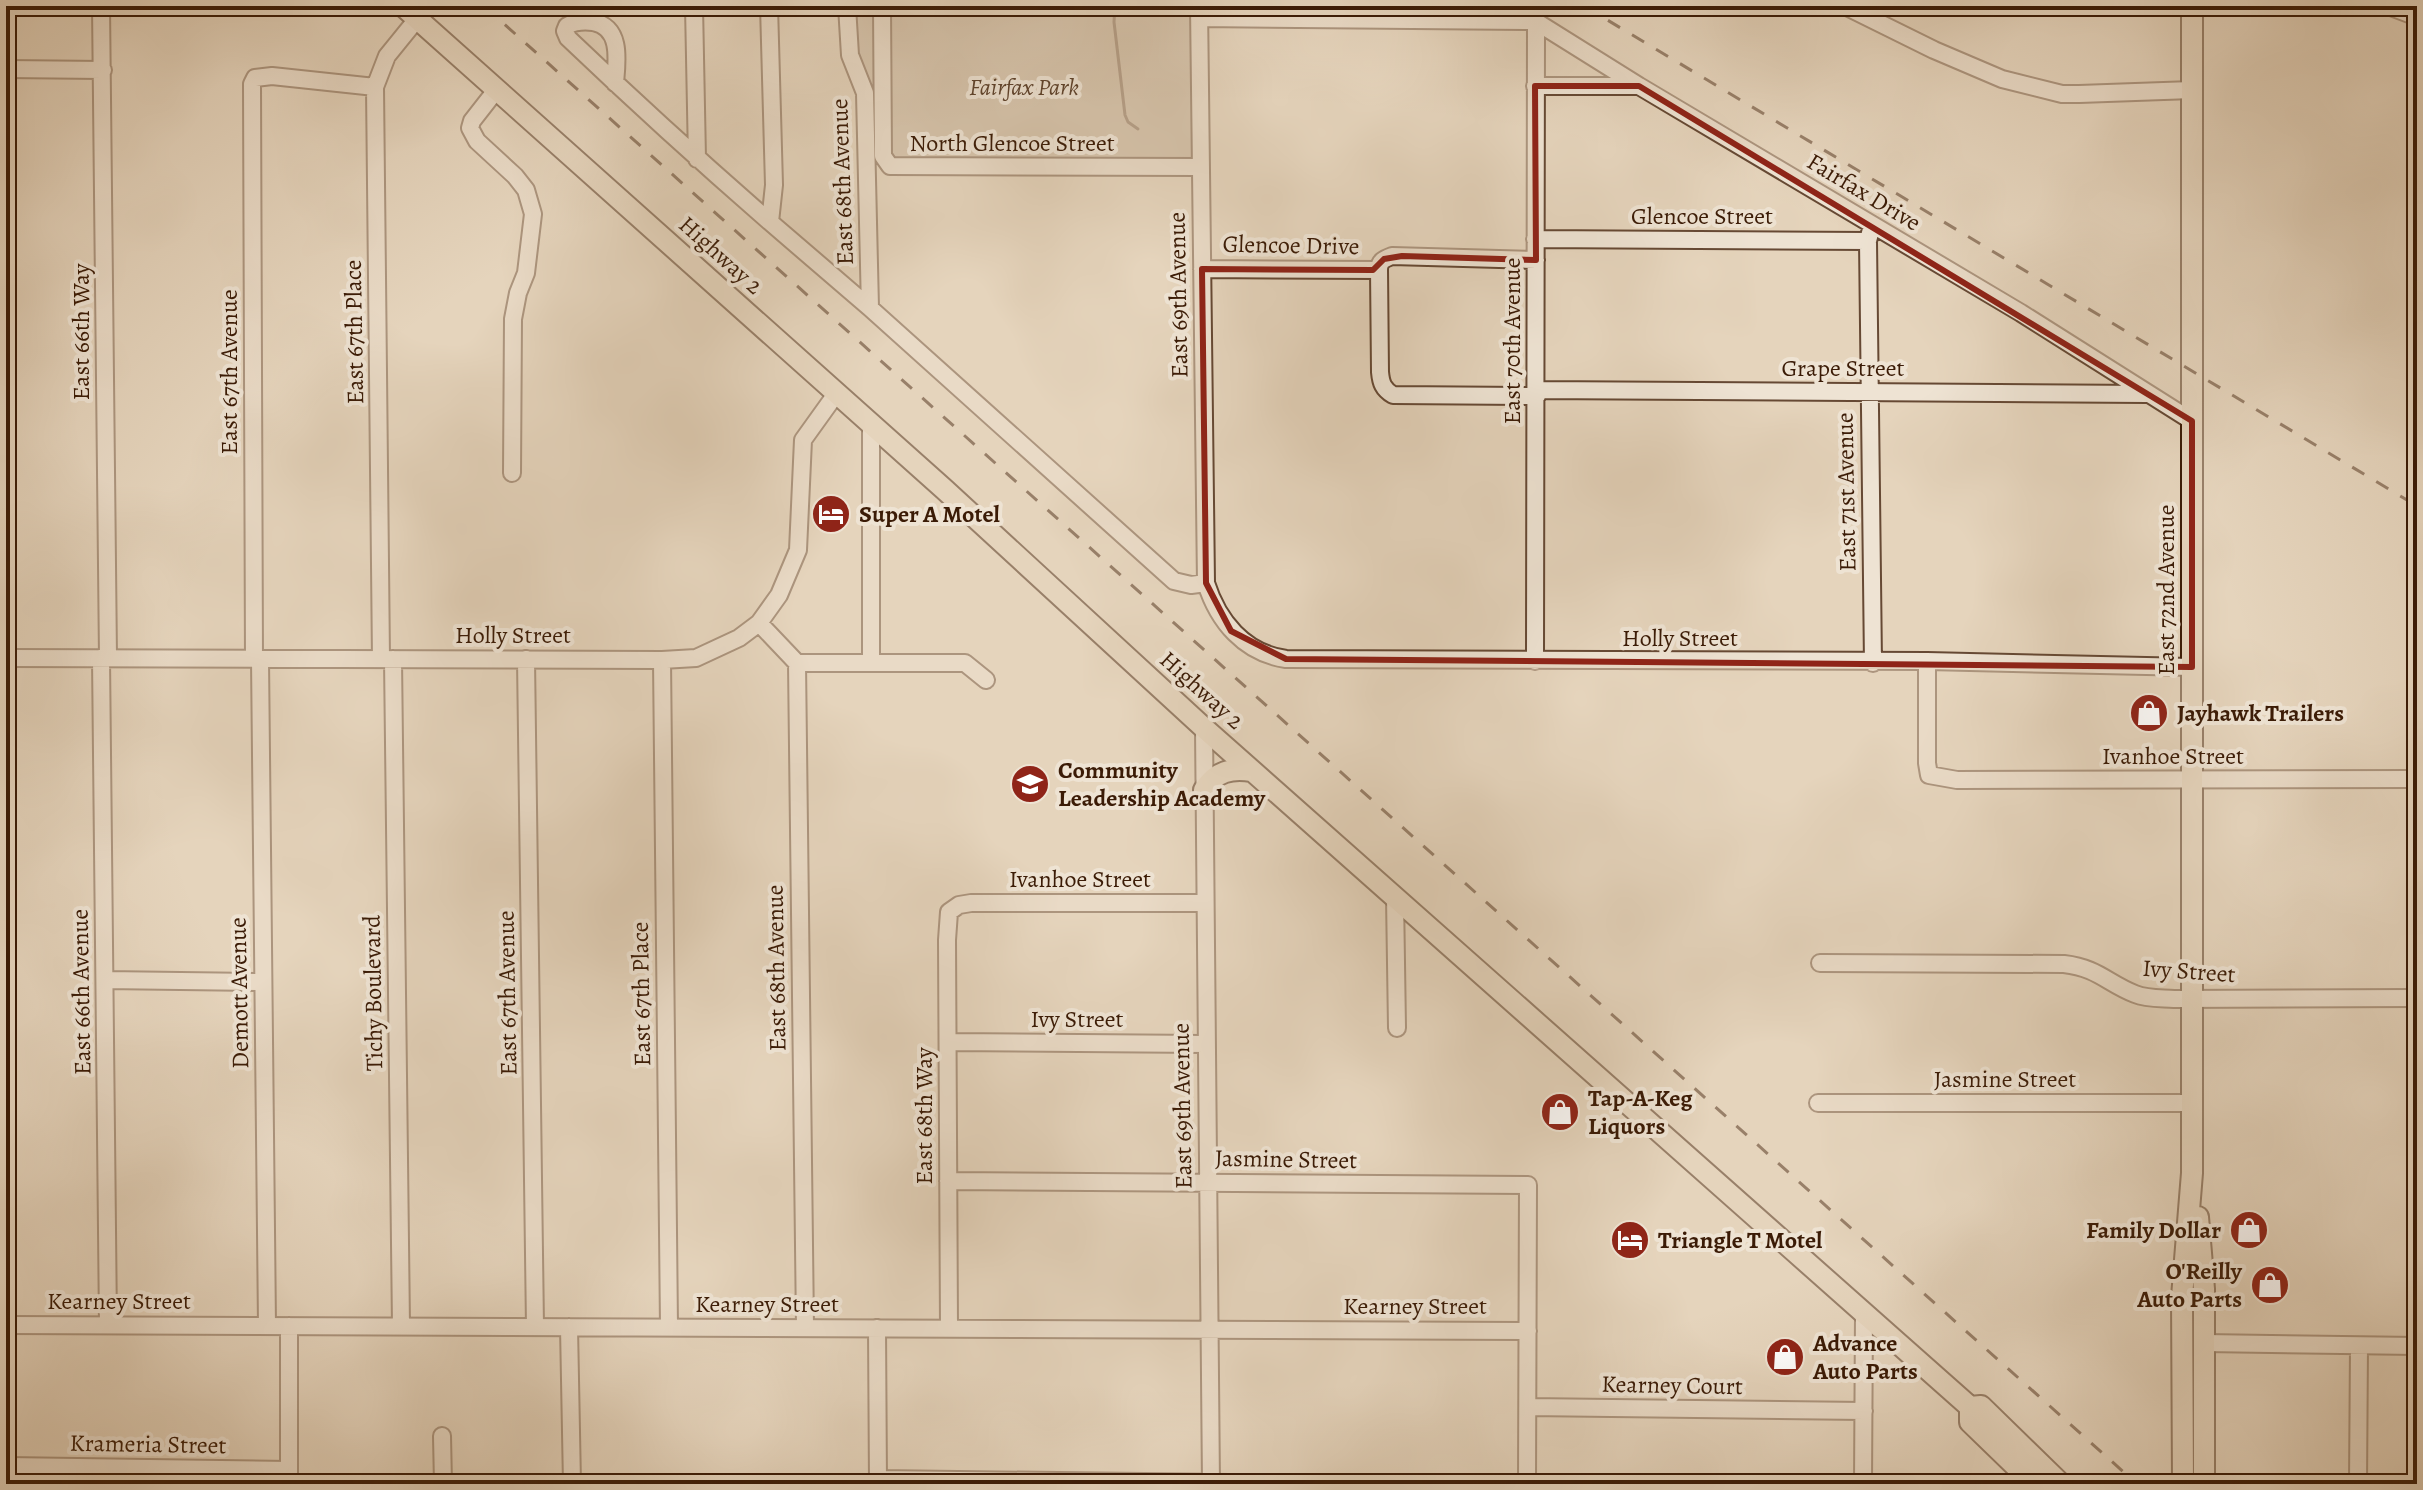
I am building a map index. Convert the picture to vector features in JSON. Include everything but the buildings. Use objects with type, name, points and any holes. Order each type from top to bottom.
[{"type":"main road","name":"East 72nd Avenue","points":[[2183,1484],[2182,1297],[2192,1173],[2192,6]]},
{"type":"main road","name":"Highway 2","points":[[410,12],[1252,771],[1970,1407],[1981,1406],[2061,1484]]},
{"type":"main road","points":[[1204,790],[1221,773],[1252,771]]},
{"type":"main road","name":"East 72nd Avenue","points":[[2192,1173],[2203,1267],[2204,1484]]},
{"type":"main road","name":"Highway 2","points":[[1970,1407],[1970,1422],[2030,1482]]},
{"type":"street","name":"East 66th Way","points":[[101,6],[104,658]]},
{"type":"street","points":[[694,6],[697,159]]},
{"type":"street","points":[[769,6],[774,185],[770,222]]},
{"type":"street","name":"North Glencoe Street","points":[[882,6],[883,156],[890,166],[1201,167]]},
{"type":"street","name":"Fairfax Drive","points":[[1511,6],[1870,233],[2021,313],[2192,421]]},
{"type":"street","points":[[1845,6],[1934,50],[2002,79],[2033,88],[2062,94],[2192,90]]},
{"type":"street","points":[[2388,6],[2417,17]]},
{"type":"street","name":"East 68th Avenue","points":[[847,8],[850,55],[865,93],[870,308]]},
{"type":"street","name":"East 67th Place","points":[[387,659],[375,87],[410,12]]},
{"type":"street","points":[[1199,12],[1536,21]]},
{"type":"street","name":"East 69th Avenue","points":[[1199,12],[1206,583]]},
{"type":"street","name":"East 70th Avenue","points":[[1535,661],[1536,21]]},
{"type":"street","points":[[6,69],[103,70]]},
{"type":"street","name":"East 67th Avenue","points":[[257,659],[252,84],[259,76],[272,76],[375,87]]},
{"type":"street","points":[[615,83],[1174,581],[1181,584],[1206,583]]},
{"type":"street","points":[[1535,86],[1639,86]]},
{"type":"street","points":[[497,89],[470,128],[477,141],[526,190],[533,214],[526,273],[513,319],[512,473]]},
{"type":"street","name":"Glencoe Street","points":[[1535,239],[1870,233]]},
{"type":"street","name":"East 71st Avenue","points":[[1870,233],[1873,663]]},
{"type":"street","points":[[1379,270],[1384,259],[1392,256],[1536,260]]},
{"type":"street","name":"Glencoe Drive","points":[[1202,269],[1379,270]]},
{"type":"street","name":"Grape Street","points":[[1379,270],[1381,382],[1393,395],[2148,394]]},
{"type":"street","name":"Holly Street","points":[[6,658],[696,658],[739,638],[759,623],[779,595],[798,550],[803,440],[836,394]]},
{"type":"street","points":[[871,425],[871,663]]},
{"type":"street","name":"Holly Street","points":[[1206,583],[1212,603],[1231,631],[1250,646],[1281,659],[1927,661],[2192,667]]},
{"type":"street","points":[[759,623],[797,663],[965,663],[986,680]]},
{"type":"street","name":"East 66th Avenue","points":[[104,658],[108,1325]]},
{"type":"street","name":"Demott Avenue","points":[[257,659],[267,1326]]},
{"type":"street","name":"Tichy Boulevard","points":[[387,659],[401,1326]]},
{"type":"street","name":"East 67th Avenue","points":[[526,659],[535,1327]]},
{"type":"street","name":"East 67th Place","points":[[662,660],[669,1327]]},
{"type":"street","name":"Ivanhoe Street","points":[[1927,661],[1929,775],[1957,780],[2417,779]]},
{"type":"street","name":"East 68th Avenue","points":[[797,663],[805,1328]]},
{"type":"street","name":"East 69th Avenue","points":[[1204,728],[1211,1483]]},
{"type":"street","points":[[1395,897],[1397,1028]]},
{"type":"street","name":"Ivanhoe Street","points":[[956,906],[971,903],[1204,903]]},
{"type":"street","name":"East 68th Way","points":[[949,1328],[948,917],[956,906]]},
{"type":"street","name":"Ivy Street","points":[[1820,963],[2064,964],[2083,966],[2136,994],[2192,999],[2417,998]]},
{"type":"street","points":[[105,980],[263,982]]},
{"type":"street","name":"Ivy Street","points":[[948,1042],[1205,1044]]},
{"type":"street","name":"Jasmine Street","points":[[1818,1103],[2192,1103]]},
{"type":"street","name":"Jasmine Street","points":[[948,1181],[1528,1185],[1528,1331]]},
{"type":"street","points":[[1863,1484],[1864,1313]]},
{"type":"street","name":"Kearney Street","points":[[6,1325],[1528,1331]]},
{"type":"street","points":[[289,1326],[289,1477]]},
{"type":"street","points":[[569,1327],[572,1484]]},
{"type":"street","points":[[877,1328],[878,1481],[1304,1484]]},
{"type":"street","points":[[1527,1484],[1528,1331]]},
{"type":"street","points":[[2204,1343],[2417,1346]]},
{"type":"street","points":[[2358,1484],[2359,1346]]},
{"type":"street","name":"Kearney Court","points":[[1528,1407],[1864,1411]]},
{"type":"street","points":[[442,1436],[443,1484]]},
{"type":"street","points":[[2030,1453],[2030,1482]]},
{"type":"street","name":"Krameria Street","points":[[6,1466],[124,1476],[289,1477]]},
{"type":"highlighted area","points":[[1535,86],[1639,86],[2192,421],[2192,667],[1286,659],[1231,631],[1206,583],[1202,269],[1373,270],[1384,259],[1402,256],[1536,260]]},
{"type":"green space","name":"Fairfax Park","points":[[848,6],[1199,6],[1201,167],[897,167],[865,93]]},
{"type":"waterway","points":[[1115,6],[1114,22],[1125,115],[1128,122],[1138,129]]},
{"type":"railway","points":[[484,6],[2137,1484]]},
{"type":"railway","points":[[1584,6],[2417,506]]},
{"type":"place","name":"Super A Motel","points":[[831,514]]},
{"type":"place","name":"Jayhawk Trailers","points":[[2149,713]]},
{"type":"place","name":"Community Leadership Academy","points":[[1030,784]]},
{"type":"place","name":"Tap-A-Keg Liquors","points":[[1560,1112]]},
{"type":"place","name":"Family Dollar","points":[[2249,1230]]},
{"type":"place","name":"Triangle T Motel","points":[[1630,1240]]},
{"type":"place","name":"O'Reilly Auto Parts","points":[[2270,1285]]},
{"type":"place","name":"Advance Auto Parts","points":[[1785,1357]]}]
